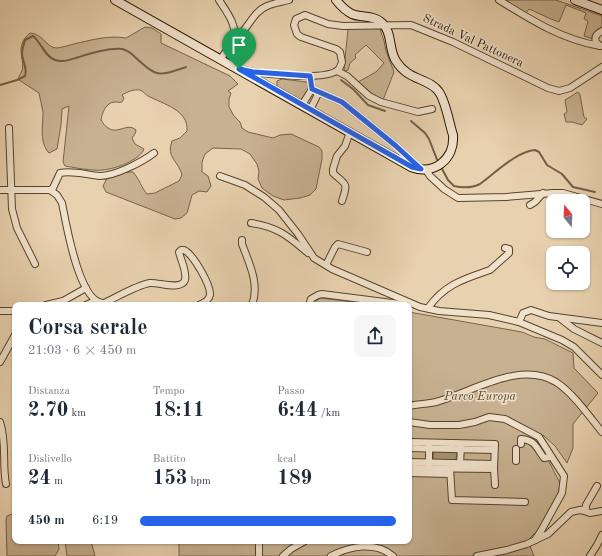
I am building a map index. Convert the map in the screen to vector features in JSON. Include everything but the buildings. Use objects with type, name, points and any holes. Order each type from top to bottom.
[{"type":"street","points":[[115,0],[412,167],[424,169],[439,164],[450,154],[454,142],[442,97],[436,88],[410,75],[399,67],[393,57],[389,36],[385,26],[376,19],[352,14],[336,0]]},
{"type":"street","points":[[219,0],[231,20],[234,40]]},
{"type":"street","points":[[220,59],[256,15],[266,7],[289,0]]},
{"type":"street","points":[[500,0],[539,24],[565,36],[601,46]]},
{"type":"street","points":[[575,0],[602,10]]},
{"type":"street","name":"Strada Val Pattonera","points":[[337,71],[342,62],[340,52],[336,49],[301,37],[297,34],[294,25],[296,19],[305,15],[332,25],[385,26],[411,24],[453,42],[509,70],[554,90],[564,90],[570,88],[602,67]]},
{"type":"street","points":[[601,46],[596,42],[596,37],[597,34],[602,31]]},
{"type":"street","points":[[239,69],[253,72],[310,76],[331,74],[337,71],[347,76],[369,96],[381,102],[418,112],[432,109]]},
{"type":"street","points":[[302,105],[312,89],[310,76]]},
{"type":"street","points":[[312,89],[342,102],[424,169],[444,189],[458,198],[506,197],[544,193],[563,193],[602,204]]},
{"type":"street","points":[[310,110],[319,92]]},
{"type":"street","points":[[9,128],[10,190],[12,209],[17,228],[35,264]]},
{"type":"street","points":[[342,201],[346,190],[345,184],[343,180],[333,173],[333,169],[339,154],[345,146],[350,132]]},
{"type":"street","points":[[50,190],[60,173],[69,172],[101,176],[137,164],[154,153]]},
{"type":"street","points":[[220,176],[245,185],[264,197],[284,216],[312,255]]},
{"type":"street","points":[[0,190],[50,190],[57,195],[62,203],[76,266],[86,288],[95,301]]},
{"type":"street","points":[[530,205],[544,193]]},
{"type":"street","points":[[251,223],[268,226],[283,233],[290,237],[317,260],[332,269],[408,302]]},
{"type":"street","points":[[242,240],[254,283],[255,294],[253,302]]},
{"type":"street","points":[[326,265],[338,244],[367,252]]},
{"type":"street","points":[[428,308],[436,298],[449,287],[461,280],[490,270],[494,267],[509,253],[509,250],[505,248]]},
{"type":"street","points":[[106,302],[149,283],[174,285],[182,283],[184,280],[185,270],[179,252],[180,250],[184,250],[191,256],[208,284],[210,297],[205,302]]},
{"type":"street","points":[[56,302],[86,288]]},
{"type":"street","points":[[310,302],[311,299],[322,294],[385,302]]},
{"type":"street","points":[[412,304],[420,307]]},
{"type":"street","points":[[412,306],[439,311],[489,315],[519,322],[562,340],[574,347],[602,375]]},
{"type":"street","points":[[519,322],[523,313],[531,310],[560,318],[602,323]]},
{"type":"street","points":[[0,311],[12,311]]},
{"type":"street","points":[[560,318],[574,329],[602,343]]},
{"type":"street","points":[[0,362],[12,340]]},
{"type":"street","points":[[412,406],[436,402],[506,377],[521,374],[541,375],[557,382],[579,402],[602,432]]},
{"type":"street","points":[[412,422],[430,425],[460,425],[490,417],[505,419],[540,437],[549,454],[564,476],[562,492],[542,531],[535,540]]},
{"type":"street","points":[[0,422],[4,438],[6,484]]},
{"type":"street","points":[[521,444],[521,438],[531,441],[537,445],[544,458],[549,454]]},
{"type":"street","points":[[412,442],[429,445],[461,446],[495,444],[495,485]]},
{"type":"street","points":[[412,448],[429,445]]},
{"type":"street","points":[[429,445],[429,465]]},
{"type":"street","points":[[460,466],[461,446]]},
{"type":"street","points":[[494,453],[502,455]]},
{"type":"street","points":[[412,462],[429,465],[494,466]]},
{"type":"street","points":[[412,468],[429,465],[450,471]]},
{"type":"street","points":[[412,473],[450,471],[460,466]]},
{"type":"street","points":[[450,471],[452,500],[525,502]]},
{"type":"street","points":[[476,556],[507,550],[527,544],[548,534],[571,512],[586,509],[586,505],[598,486]]},
{"type":"street","points":[[580,510],[590,513],[602,511]]},
{"type":"street","points":[[590,556],[602,535]]},
{"type":"street","points":[[259,544],[259,556]]},
{"type":"street","points":[[284,556],[298,545]]},
{"type":"street","points":[[290,556],[298,545]]},
{"type":"street","points":[[330,556],[359,546],[379,547],[393,556]]},
{"type":"green space","points":[[504,0],[556,0],[602,16],[602,28],[595,32],[593,39],[584,36],[588,21],[584,19],[586,13],[566,5],[559,22],[529,9],[525,14]]},
{"type":"green space","points":[[145,27],[152,28],[161,34],[161,43],[230,76],[238,84],[228,91],[231,93],[229,107],[234,116],[240,122],[242,128],[248,132],[273,138],[280,135],[291,134],[319,147],[322,151],[322,159],[316,189],[310,195],[300,198],[284,200],[273,196],[262,188],[258,179],[259,171],[257,164],[250,154],[241,149],[213,148],[205,154],[202,162],[202,172],[208,176],[211,186],[207,192],[199,191],[192,195],[187,213],[181,218],[175,219],[106,192],[103,186],[107,178],[127,172],[133,172],[147,194],[155,193],[179,181],[182,175],[170,151],[172,141],[180,138],[187,131],[187,124],[184,118],[174,109],[148,96],[140,90],[131,91],[122,95],[124,98],[122,102],[112,102],[109,104],[103,111],[101,120],[111,130],[130,127],[136,130],[132,138],[135,144],[144,149],[138,157],[120,166],[103,170],[89,170],[65,166],[63,162],[69,106],[62,109],[57,149],[49,153],[43,139],[43,112],[39,93],[19,80],[23,66],[21,50],[25,39],[30,33],[34,34],[53,47],[58,48],[100,38],[126,38]]},
{"type":"green space","points":[[348,29],[380,29],[394,72],[383,100],[376,97],[358,82],[376,72],[384,63],[366,45],[355,55],[356,58],[350,63],[348,70],[345,71],[344,69]]},
{"type":"green space","points":[[282,79],[307,82],[308,90],[306,95],[300,100],[277,87],[277,81]]},
{"type":"green space","points":[[578,92],[580,95],[584,117],[587,119],[582,125],[566,122],[564,114],[567,112],[565,100]]},
{"type":"green space","points":[[321,298],[353,302],[316,302]]},
{"type":"green space","name":"Parco Europa","points":[[412,313],[522,332],[534,337],[545,339],[573,353],[574,368],[598,393],[573,424],[573,448],[567,463],[555,446],[543,435],[540,444],[560,483],[558,498],[540,528],[525,543],[474,554],[472,556],[179,556],[179,544],[412,544]]},
{"type":"green space","points":[[12,514],[12,544],[58,544],[59,549],[55,556],[7,556],[7,516]]},
{"type":"green space","points":[[65,544],[92,544],[95,556],[67,556]]},
{"type":"green space","points":[[530,546],[534,556],[498,556],[497,553]]},
{"type":"shaded area","points":[[434,450],[457,450],[456,461],[433,460]]},
{"type":"waterway","points":[[0,85],[25,76],[26,70],[22,50],[25,40],[33,36],[48,56],[58,61],[95,52],[122,49],[129,52],[153,72],[163,74],[186,67]]},
{"type":"waterway","points":[[341,80],[353,89],[368,105],[385,111]]},
{"type":"waterway","points":[[411,121],[425,133],[429,139],[438,162]]},
{"type":"waterway","points":[[440,165],[448,180],[454,186],[471,187],[480,184],[521,154],[535,150],[539,152],[547,165],[562,174],[573,187],[595,192]]},
{"type":"route","points":[[239,69],[253,72],[310,76],[312,89],[342,102],[396,146],[404,155],[421,169],[412,167],[239,69]]}]
